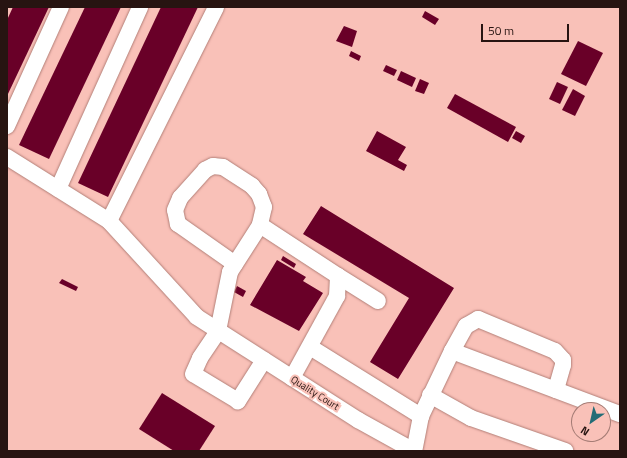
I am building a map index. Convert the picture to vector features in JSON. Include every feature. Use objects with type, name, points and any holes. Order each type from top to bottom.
[{"type":"street","points":[[7,126],[61,7]]},
{"type":"street","points":[[58,189],[140,7]]},
{"type":"street","points":[[109,221],[216,7]]},
{"type":"street","name":"Quality Court","points":[[7,157],[109,221],[197,317],[392,441],[414,451]]},
{"type":"street","points":[[235,264],[178,224],[175,210],[180,198],[205,170],[213,166],[224,167],[252,186],[259,194],[264,207],[260,225],[227,278],[218,331],[200,358],[193,374],[238,401],[264,360]]},
{"type":"street","points":[[260,225],[378,301]]},
{"type":"street","points":[[292,378],[337,296],[338,276]]},
{"type":"street","points":[[414,451],[421,416],[430,395],[466,326],[478,319],[555,351],[563,360],[563,366],[556,390]]},
{"type":"street","points":[[310,347],[421,416]]},
{"type":"street","points":[[452,351],[620,414]]},
{"type":"street","points":[[430,395],[471,418],[565,451]]},
{"type":"building","points":[[13,7],[49,7],[7,96],[7,20]]},
{"type":"building","points":[[85,7],[121,7],[49,159],[19,145]]},
{"type":"building","points":[[161,7],[198,7],[108,197],[78,183]]},
{"type":"building","points":[[425,11],[439,19],[435,25],[422,17]]},
{"type":"building","points":[[344,26],[357,31],[352,47],[336,41]]},
{"type":"building","points":[[578,41],[603,53],[586,86],[561,74]]},
{"type":"building","points":[[351,51],[361,56],[359,61],[349,56]]},
{"type":"building","points":[[386,65],[397,70],[394,76],[383,71]]},
{"type":"building","points":[[401,71],[416,78],[412,87],[397,80]]},
{"type":"building","points":[[420,79],[429,83],[424,94],[415,91]]},
{"type":"building","points":[[557,82],[568,87],[560,104],[549,99]]},
{"type":"building","points":[[573,89],[585,96],[575,116],[562,110]]},
{"type":"building","points":[[455,94],[516,127],[508,142],[447,108]]},
{"type":"building","points":[[377,131],[406,147],[398,160],[407,165],[404,171],[366,151]]},
{"type":"building","points":[[516,131],[525,136],[521,143],[512,138]]},
{"type":"building","points":[[321,206],[454,288],[398,379],[370,362],[409,298],[303,234]]},
{"type":"building","points":[[283,256],[296,264],[294,268],[281,260]]},
{"type":"building","points":[[277,260],[306,277],[303,281],[323,293],[299,331],[250,305]]},
{"type":"building","points":[[62,279],[78,287],[76,291],[59,283]]},
{"type":"building","points":[[237,286],[246,291],[243,297],[234,292]]},
{"type":"building","points":[[162,393],[215,426],[199,451],[174,451],[139,429]]}]
